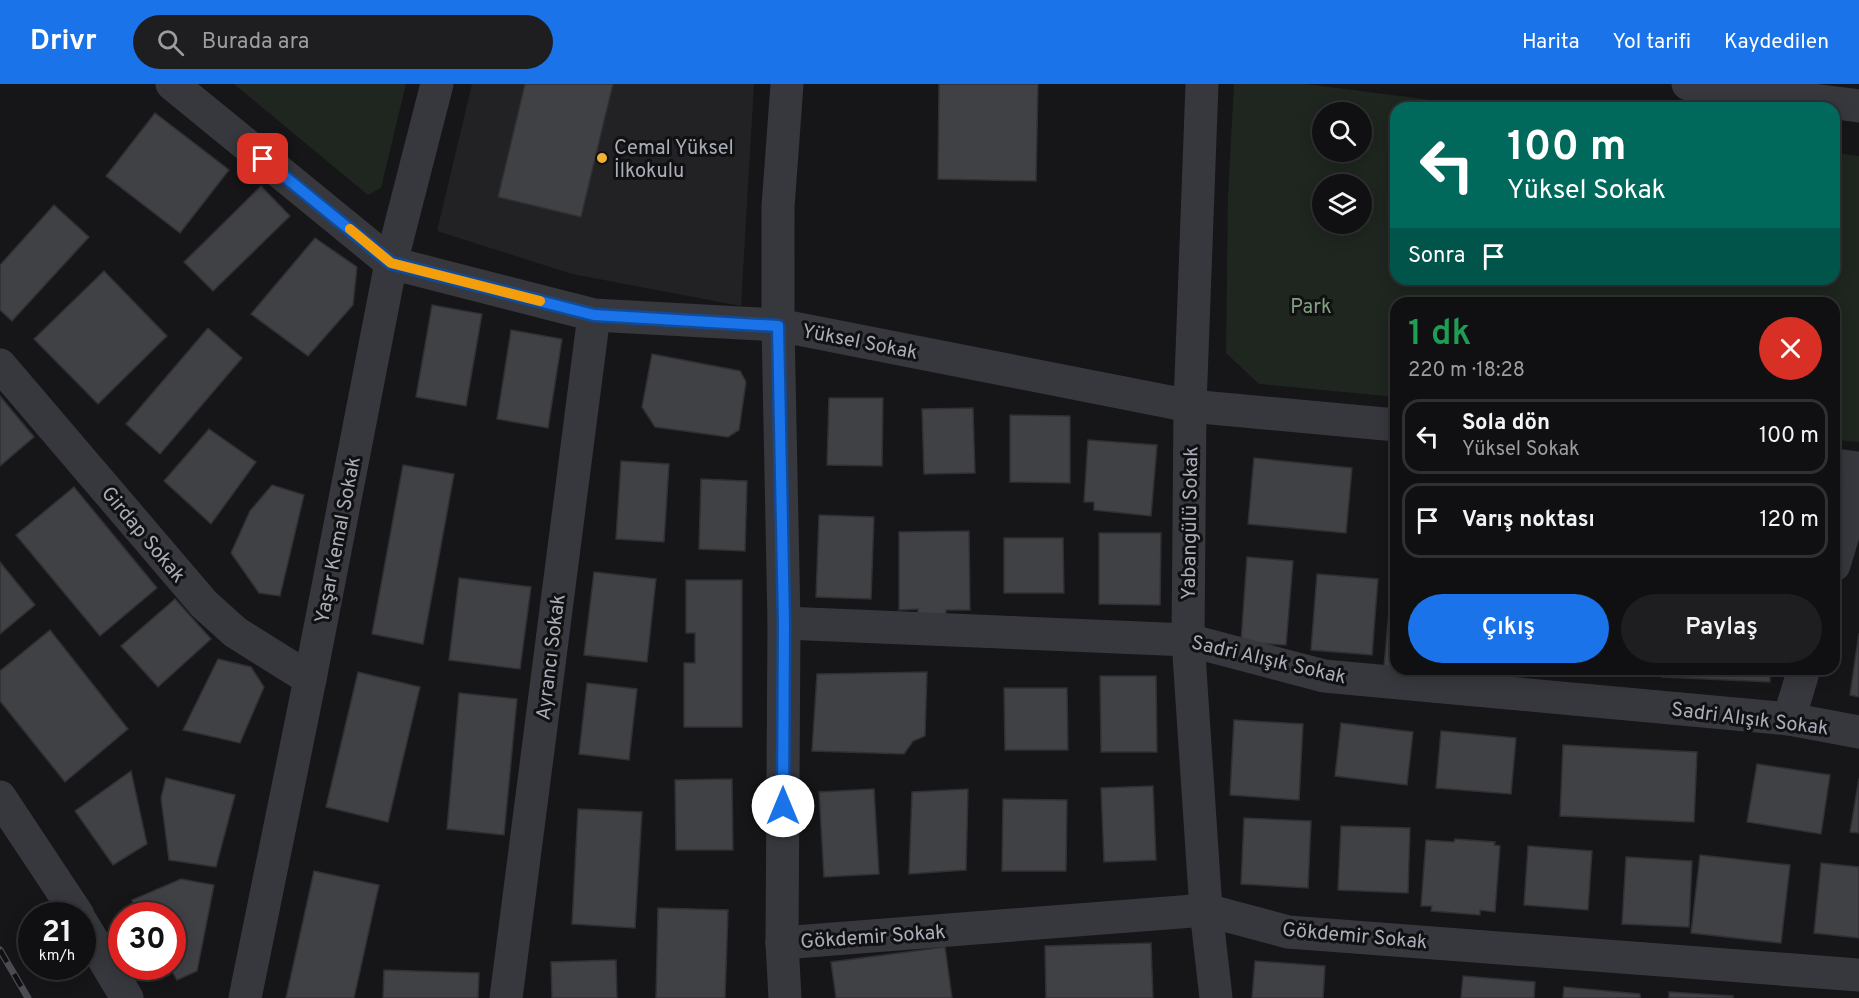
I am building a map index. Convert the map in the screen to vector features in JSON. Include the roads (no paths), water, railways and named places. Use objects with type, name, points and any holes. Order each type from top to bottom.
[{"type":"street","name":"Yüksel Sokak","points":[[172,84],[391,263],[594,315],[778,326],[1190,406],[1390,424]]},
{"type":"street","name":"Yaşar Kemal Sokak","points":[[244,998],[310,679],[391,263],[437,84]]},
{"type":"street","points":[[785,998],[782,943],[784,623],[778,207],[787,84]]},
{"type":"street","name":"Yabangülü Sokak","points":[[1202,84],[1190,406],[1188,640],[1206,910],[1216,998]]},
{"type":"street","points":[[1689,84],[1790,90],[1859,106]]},
{"type":"street","name":"Ayrancı Sokak","points":[[506,998],[594,315]]},
{"type":"street","name":"Girdap Sokak","points":[[0,365],[204,604],[235,632],[310,679]]},
{"type":"street","points":[[1840,466],[1859,468]]},
{"type":"street","points":[[1840,545],[1859,482]]},
{"type":"street","name":"Sadri Alışık Sokak","points":[[784,623],[1188,640],[1324,676],[1789,719],[1859,732]]},
{"type":"street","points":[[1789,719],[1802,675]]},
{"type":"street","points":[[0,797],[69,902]]},
{"type":"street","name":"Gökdemir Sokak","points":[[782,943],[1206,910],[1288,932],[1859,975]]},
{"type":"street","points":[[96,946],[127,998]]},
{"type":"railway","points":[[0,950],[28,998]]},
{"type":"place","name":"Cemal Yüksel İlkokulu","points":[[602,158]]},
{"type":"park label","name":"Park","points":[[1311,306]]}]
